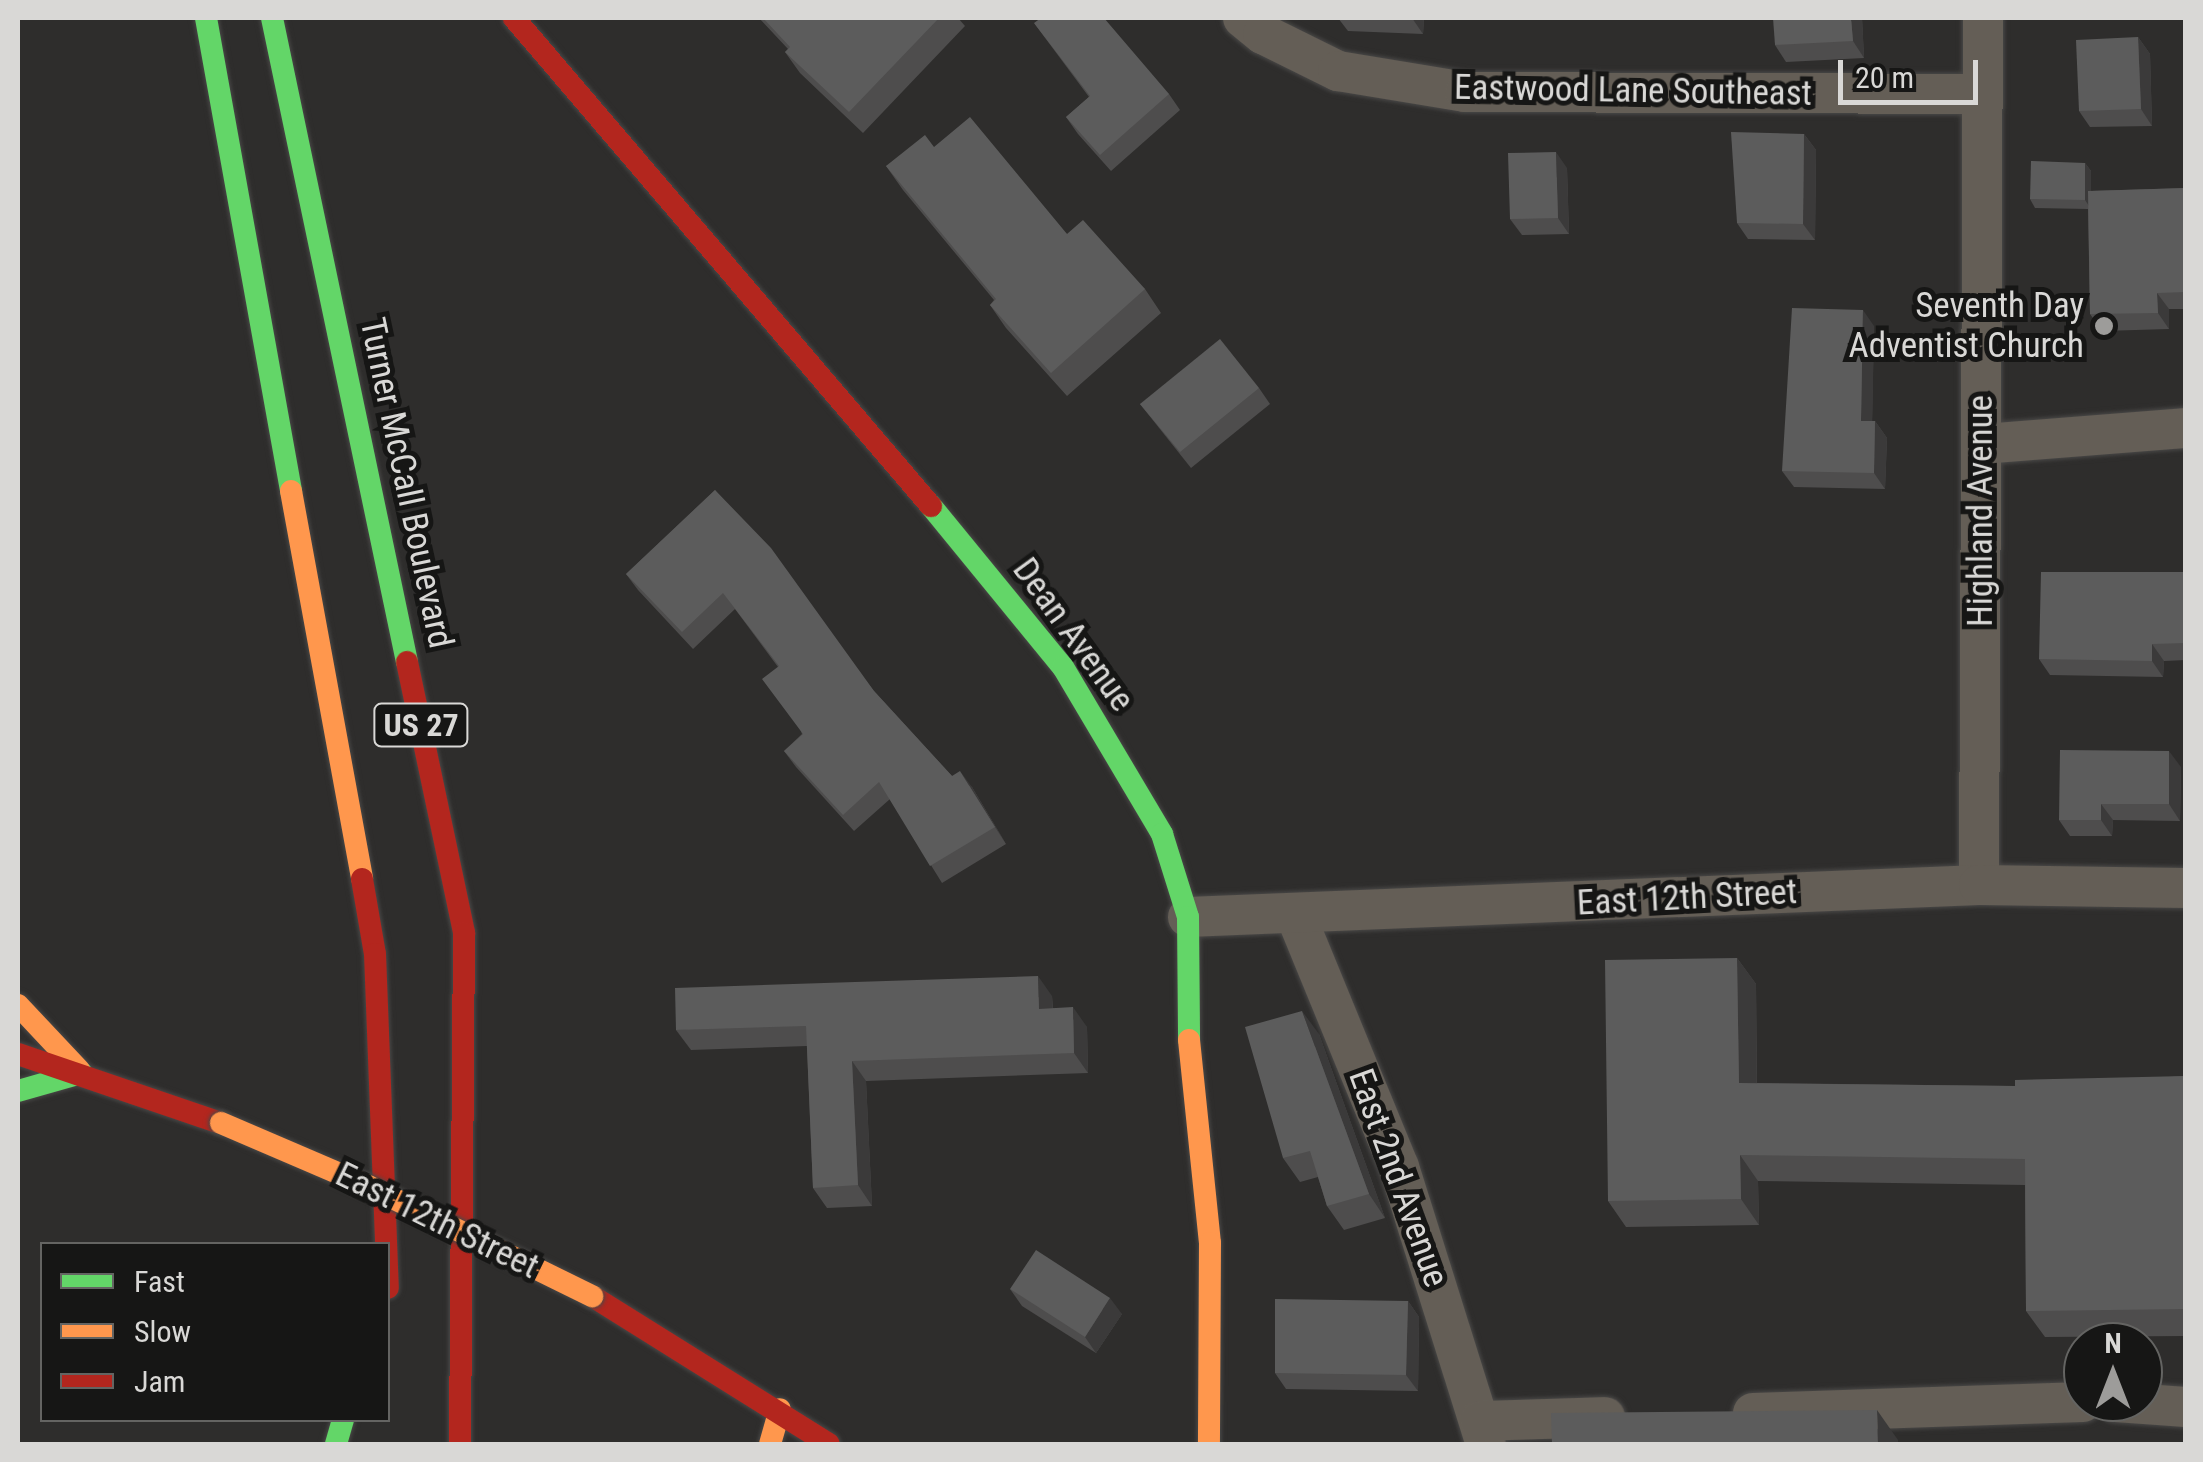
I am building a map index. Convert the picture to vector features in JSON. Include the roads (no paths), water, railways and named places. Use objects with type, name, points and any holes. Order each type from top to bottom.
[{"type":"main road","name":"US 27","points":[[206,18],[375,954],[388,1242]]},
{"type":"main road","name":"Turner McCall Boulevard","points":[[272,18],[464,933],[460,1444]]},
{"type":"main road","name":"Dean Avenue","points":[[514,18],[873,434],[1063,667],[1162,834],[1188,917],[1188,1028],[1210,1243],[1209,1444]]},
{"type":"main road","points":[[18,1006],[81,1073],[18,1091]]},
{"type":"main road","name":"East 12th Street","points":[[18,1054],[221,1123],[368,1186],[592,1296],[780,1409],[830,1444]]},
{"type":"main road","points":[[770,1444],[780,1409]]},
{"type":"street","name":"Eastwood Lane Southeast","points":[[1243,18],[1338,71],[1465,92],[1980,94]]},
{"type":"street","name":"Highland Avenue","points":[[1979,885],[1983,18]]},
{"type":"street","points":[[1982,444],[2186,428]]},
{"type":"street","name":"East 12th Street","points":[[1188,917],[1296,916],[1979,885],[2186,888]]},
{"type":"street","name":"East 2nd Avenue","points":[[1296,916],[1399,1167],[1483,1433]]},
{"type":"street","points":[[1713,1414],[2063,1403]]},
{"type":"street","points":[[1483,1433],[1635,1416]]},
{"type":"place","name":"Seventh Day Adventist Church","points":[[2104,326]]}]
